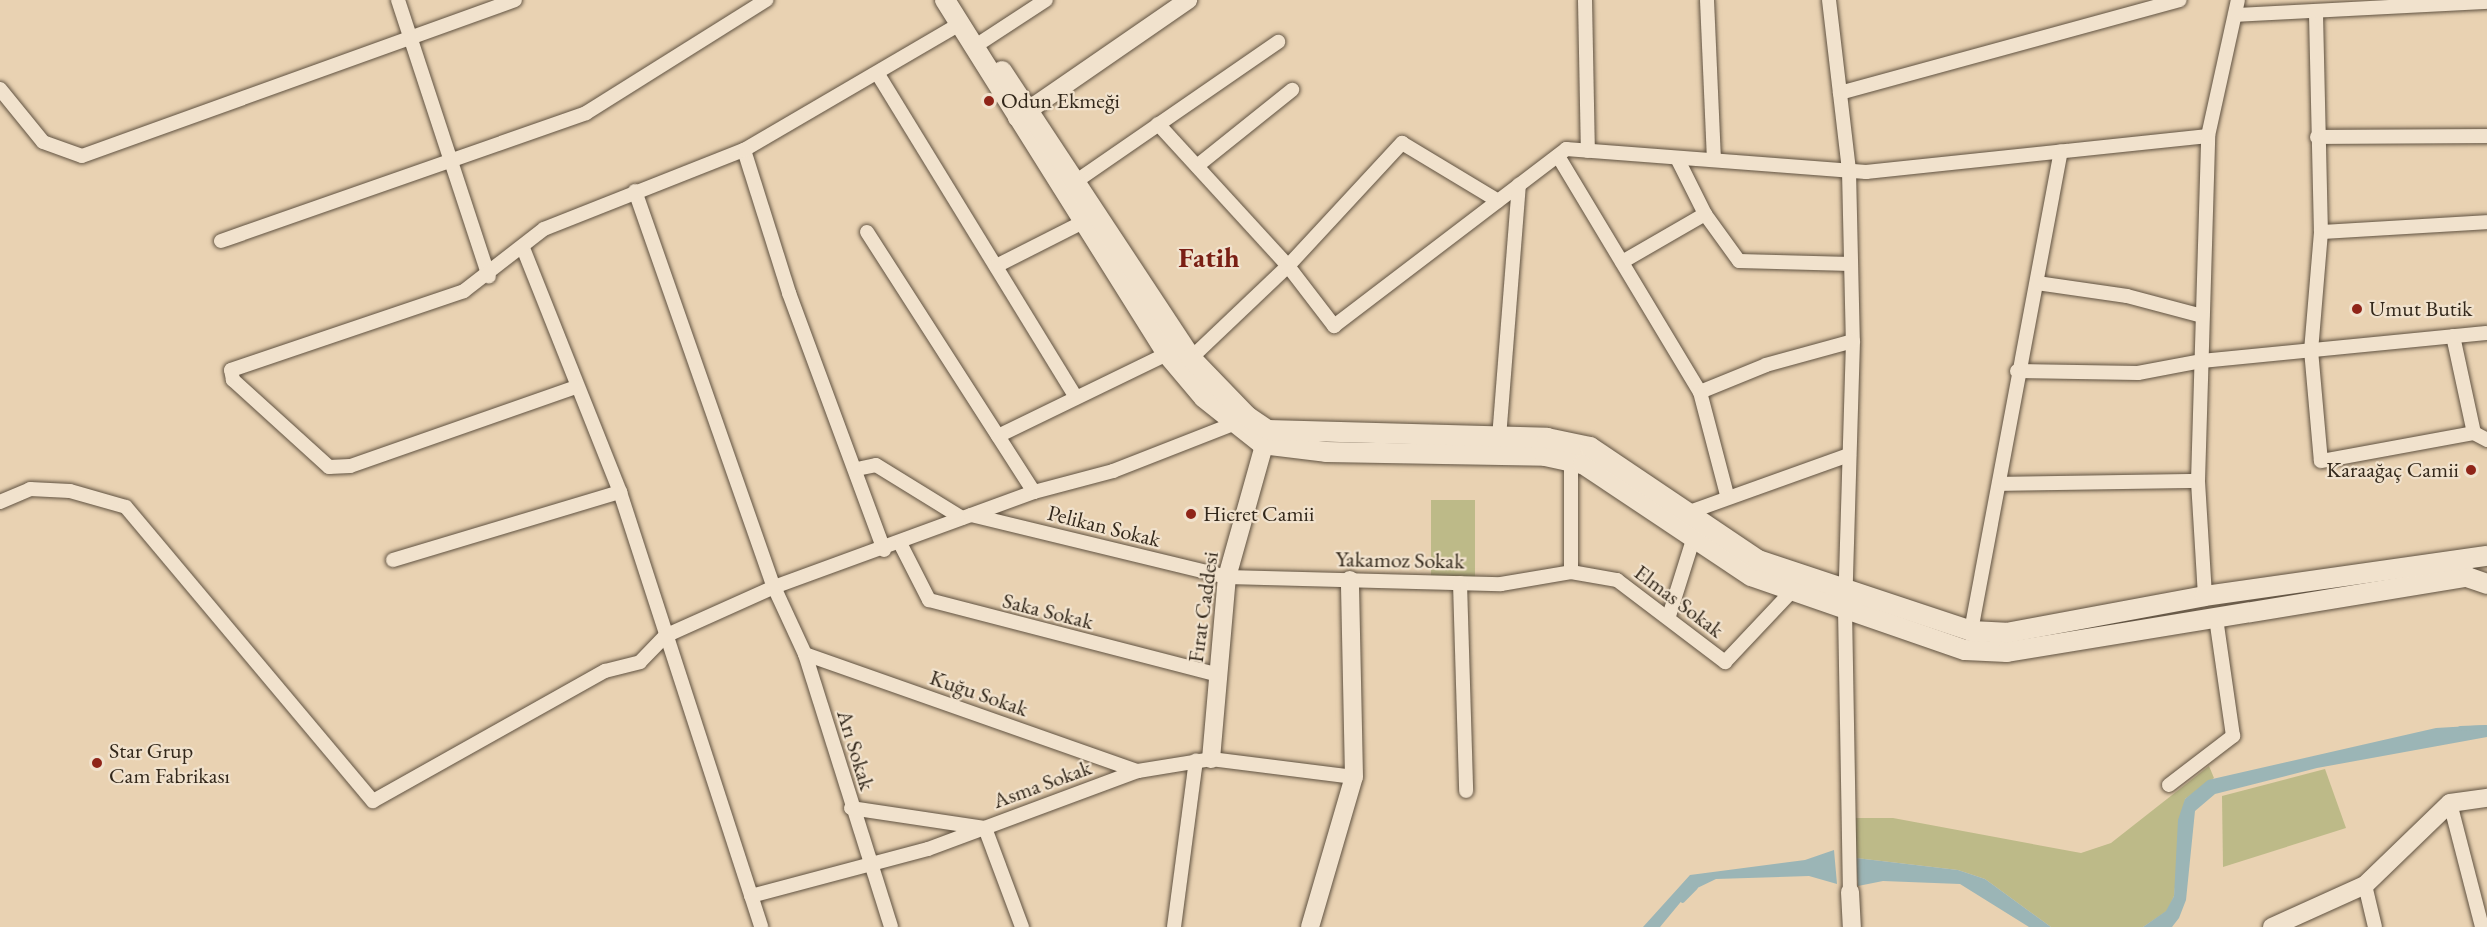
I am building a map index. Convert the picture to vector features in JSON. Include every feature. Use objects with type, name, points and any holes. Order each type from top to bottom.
[{"type":"main road","points":[[945,0],[958,25],[1022,114],[1075,182],[1191,358],[1241,421]]},
{"type":"main road","points":[[952,0],[982,41],[1080,223],[1167,354],[1204,398],[1265,437],[1326,452],[1545,456],[1571,461],[1592,469],[1693,540],[1751,576],[1792,591],[1846,600],[1971,631],[2006,633],[2205,596],[2487,556]]},
{"type":"main road","points":[[1265,437],[1547,438],[1590,447],[1684,514],[1758,560],[1965,650],[2007,652],[2466,577],[2487,584]]},
{"type":"street","points":[[398,0],[448,164],[489,276]]},
{"type":"street","points":[[0,89],[43,142],[82,156],[410,40],[515,0]]},
{"type":"street","points":[[221,241],[448,164],[586,113],[766,0]]},
{"type":"street","points":[[982,41],[1046,0]]},
{"type":"street","points":[[1022,114],[1188,0]]},
{"type":"street","points":[[1585,0],[1588,151]]},
{"type":"street","points":[[1707,0],[1714,160]]},
{"type":"street","points":[[1828,0],[1848,171],[1853,341],[1846,600],[1847,853],[1852,927]]},
{"type":"street","points":[[1840,93],[2180,0]]},
{"type":"street","points":[[2205,596],[2198,481],[2208,136],[2238,0]]},
{"type":"street","points":[[2235,15],[2316,14],[2340,6],[2487,2]]},
{"type":"street","points":[[2316,14],[2320,232],[2311,350],[2321,461],[2474,433],[2487,441]]},
{"type":"street","points":[[576,387],[350,466],[329,467],[232,381],[236,368],[437,303],[489,276],[544,229],[635,191],[744,150],[879,76],[958,25]]},
{"type":"street","points":[[1075,182],[1278,42]]},
{"type":"street","points":[[879,76],[1076,398]]},
{"type":"street","points":[[1197,166],[1292,90]]},
{"type":"street","points":[[1158,124],[1288,266],[1334,326],[1566,149],[1848,171],[2208,136]]},
{"type":"street","points":[[2317,137],[2487,136]]},
{"type":"street","points":[[1191,358],[1288,266],[1402,143],[1498,201]]},
{"type":"street","points":[[744,150],[789,292],[857,469],[884,550]]},
{"type":"street","points":[[1971,631],[1999,484],[2017,371],[2037,283],[2061,152]]},
{"type":"street","points":[[1558,156],[1700,392],[1727,495]]},
{"type":"street","points":[[1677,158],[1705,214],[1739,261],[1851,264]]},
{"type":"street","points":[[1499,438],[1519,185]]},
{"type":"street","name":"Arı Sokak","points":[[635,191],[774,587],[805,654],[868,865],[891,927]]},
{"type":"street","points":[[1622,262],[1705,214]]},
{"type":"street","points":[[2320,232],[2487,222]]},
{"type":"street","points":[[996,266],[1080,223]]},
{"type":"street","points":[[867,232],[1034,492]]},
{"type":"street","points":[[524,248],[576,387],[620,492],[761,927]]},
{"type":"street","points":[[2037,283],[2127,296],[2202,316]]},
{"type":"street","points":[[2017,371],[2138,373],[2201,361],[2487,333]]},
{"type":"street","points":[[2453,336],[2474,433]]},
{"type":"street","points":[[1700,392],[1766,365],[1853,341]]},
{"type":"street","points":[[998,436],[1167,354]]},
{"type":"street","points":[[0,502],[30,489],[70,491],[126,507],[373,801],[605,671],[640,662],[665,636],[774,587],[901,545],[1034,492],[1113,471],[1241,421]]},
{"type":"street","name":"Fırat Caddesi","points":[[1203,760],[1218,675],[1227,577],[1265,437]]},
{"type":"street","points":[[1684,514],[1727,495],[1849,454]]},
{"type":"street","points":[[1571,461],[1571,572]]},
{"type":"street","name":"Pelikan Sokak","points":[[857,469],[876,465],[967,517],[1227,577]]},
{"type":"street","points":[[1999,484],[2198,481]]},
{"type":"street","points":[[393,560],[620,492]]},
{"type":"street","points":[[1669,616],[1693,540]]},
{"type":"street","name":"Saka Sokak","points":[[901,545],[929,600],[1218,675]]},
{"type":"street","name":"Yakamoz Sokak","points":[[1227,577],[1501,584],[1571,572]]},
{"type":"street","name":"Elmas Sokak","points":[[1571,572],[1617,580],[1669,616],[1725,662],[1792,591]]},
{"type":"street","points":[[1310,927],[1354,777],[1350,580]]},
{"type":"street","points":[[1460,583],[1466,791]]},
{"type":"street","points":[[2169,785],[2233,736],[2216,618]]},
{"type":"street","name":"Kuğu Sokak","points":[[805,654],[1138,771]]},
{"type":"street","points":[[1174,927],[1203,760]]},
{"type":"street","name":"Asma Sokak","points":[[751,896],[868,865],[985,828],[1138,771],[1203,760],[1354,777]]},
{"type":"street","points":[[2272,927],[2366,885],[2450,803],[2487,798]]},
{"type":"street","points":[[2450,803],[2482,927]]},
{"type":"street","points":[[851,808],[985,828],[1022,927]]},
{"type":"street","points":[[2366,885],[2375,927]]},
{"type":"shaded area","points":[[1431,500],[1475,500],[1475,577],[1431,577]]},
{"type":"shaded area","points":[[2209,766],[2214,778],[2185,799],[2174,896],[2167,911],[2143,927],[2051,927],[1985,879],[1958,870],[1856,858],[1855,818],[1893,818],[2081,853],[2111,843]]},
{"type":"shaded area","points":[[2325,769],[2346,828],[2223,867],[2222,796]]},
{"type":"water","points":[[2487,725],[2487,737],[2317,768],[2215,794],[2195,811],[2186,900],[2179,918],[2172,927],[2143,927],[2166,911],[2174,896],[2178,820],[2185,799],[2208,780],[2436,728]]},
{"type":"water","points":[[1834,850],[1837,884],[1809,876],[1716,879],[1689,892],[1660,927],[1643,927],[1690,875],[1805,860]]},
{"type":"water","points":[[1856,858],[1958,870],[1985,879],[2051,927],[2029,927],[1960,884],[1883,881],[1858,886]]},
{"type":"waterway","points":[[2460,728],[2487,727]]},
{"type":"waterway","points":[[1682,900],[1695,887]]},
{"type":"place","name":"Odun Ekmeği","points":[[989,101]]},
{"type":"place","name":"Umut Butik","points":[[2357,309]]},
{"type":"place","name":"Karaağaç Camii","points":[[2471,470]]},
{"type":"place","name":"Hicret Camii","points":[[1191,514]]},
{"type":"place","name":"Star Grup Cam Fabrikası","points":[[97,763]]},
{"type":"district","name":"Fatih","points":[[1209,257]]}]
